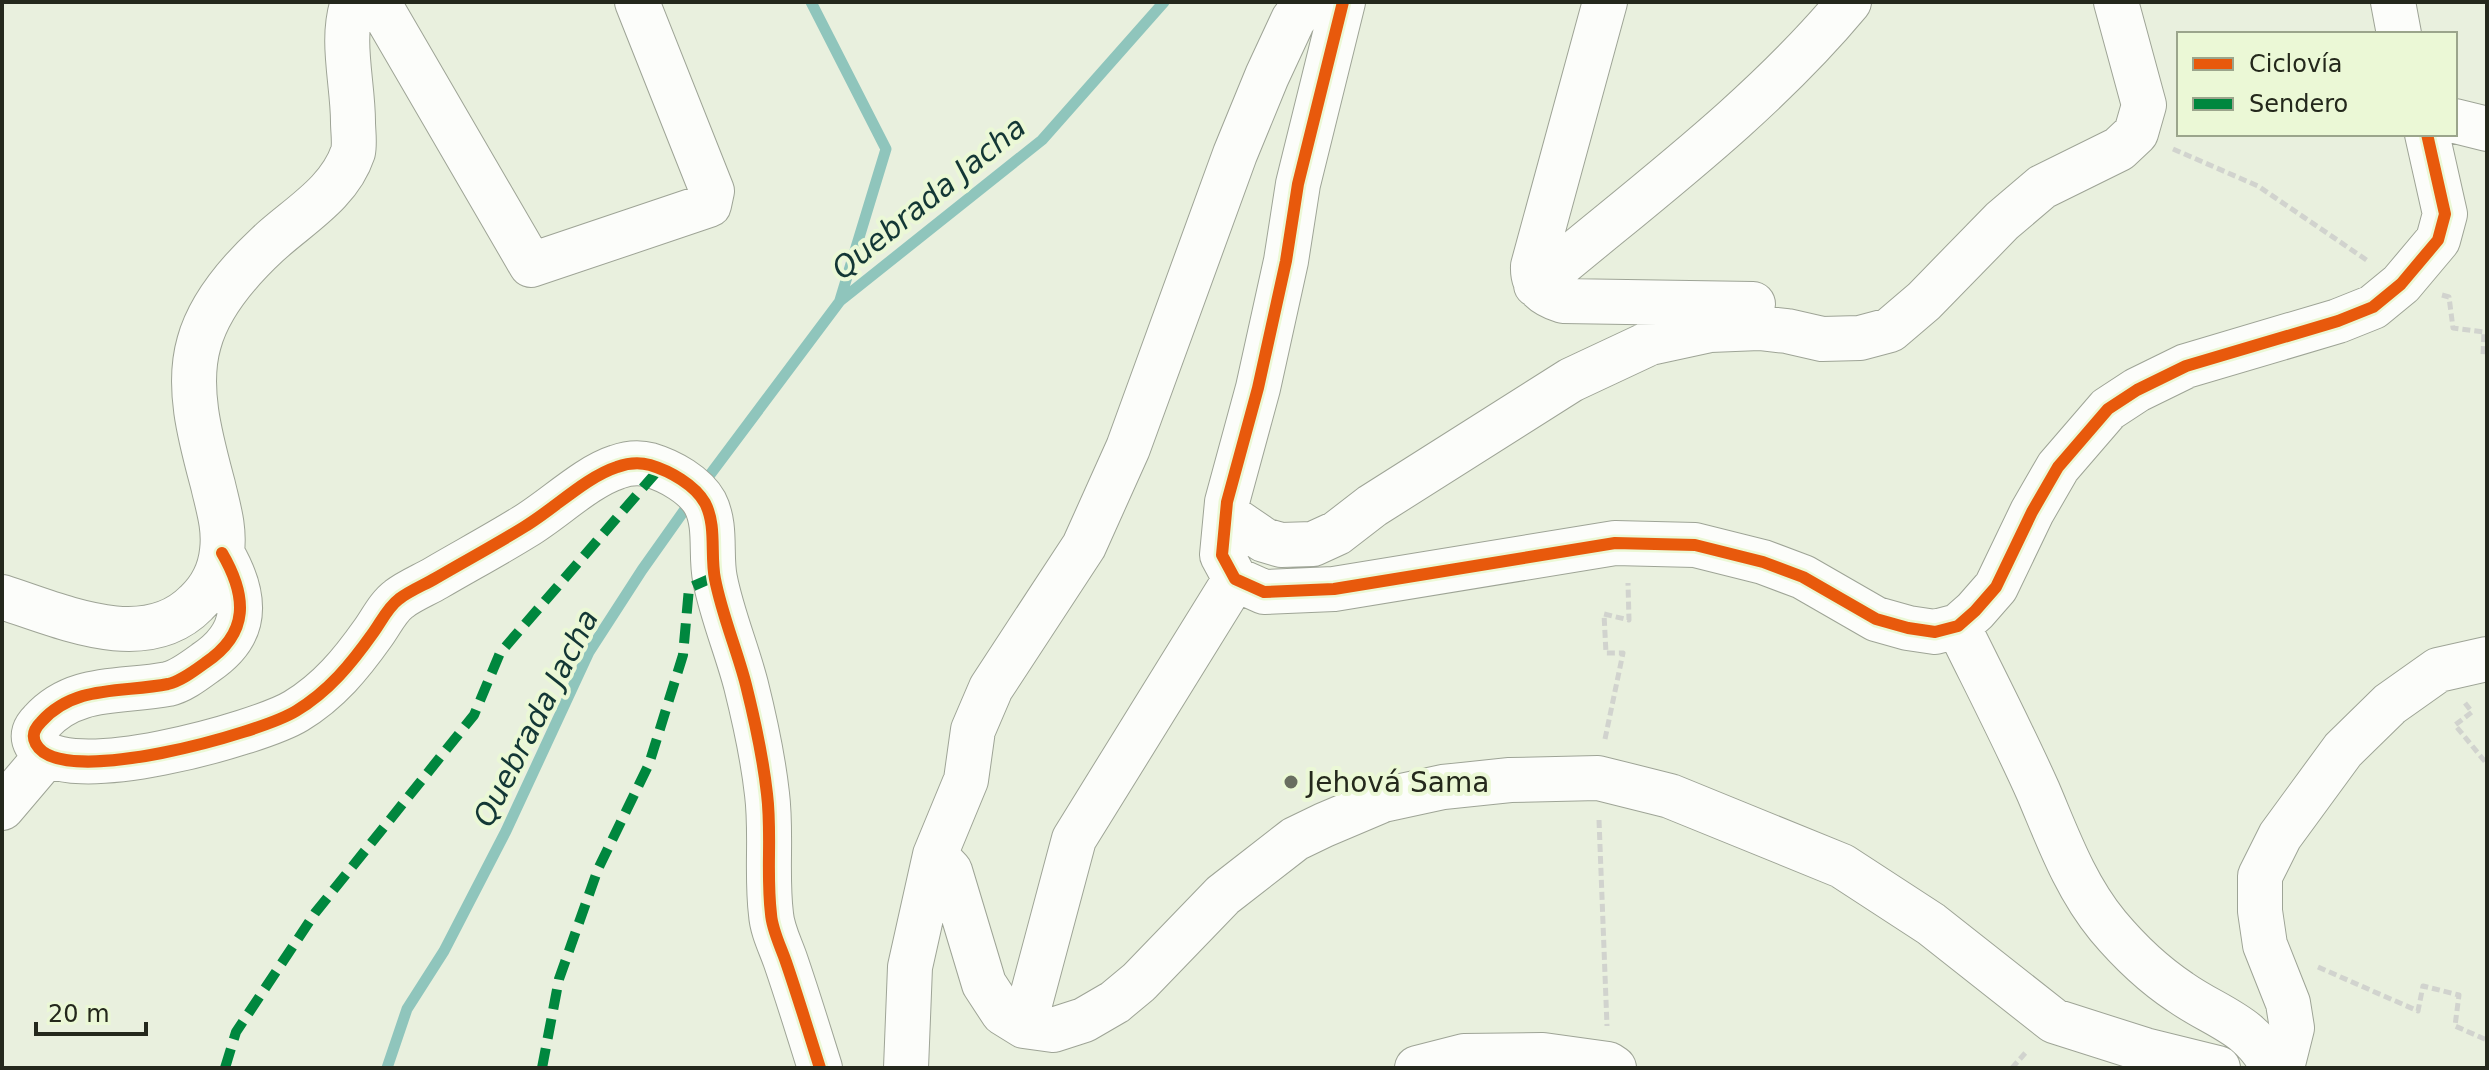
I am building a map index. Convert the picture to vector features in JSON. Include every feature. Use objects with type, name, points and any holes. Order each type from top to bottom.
[{"type":"street","points":[[2,597],[82,622],[141,630],[163,626],[188,611],[210,590],[222,553],[222,524],[198,414],[193,372],[199,341],[224,294],[267,245],[322,199],[353,150],[348,16],[353,2]]},
{"type":"street","points":[[378,2],[531,265],[709,205],[712,191],[637,2]]},
{"type":"street","points":[[906,1068],[910,967],[935,855],[966,780],[973,730],[991,688],[1084,546],[1128,448],[1261,89],[1293,20],[1306,2]]},
{"type":"street","points":[[1343,2],[1298,184],[1286,261],[1226,514],[1222,555],[1235,579],[1264,592],[1334,589],[1615,543],[1695,545],[1763,562],[1803,577],[1876,619],[1935,632],[1958,626],[1996,587],[2032,512],[2058,467],[2108,409],[2137,390],[2186,366],[2338,321],[2373,307],[2401,284],[2438,240],[2445,214],[2427,136]]},
{"type":"street","points":[[1605,2],[1533,266],[1536,285],[1550,297],[1563,301],[1758,304],[1777,312],[1787,331]]},
{"type":"street","points":[[1536,285],[1763,94],[1819,38],[1849,2]]},
{"type":"street","points":[[1226,514],[1264,540],[1281,545],[1313,544],[1337,533],[1372,506],[1571,380],[1650,343],[1710,330],[1759,328],[1822,339],[1860,338],[1890,330],[1924,301],[2002,221],[2042,187],[2119,149],[2136,133],[2144,105],[2116,2]]},
{"type":"street","points":[[2393,2],[2399,32]]},
{"type":"street","points":[[2457,122],[2487,129]]},
{"type":"street","points":[[222,553],[233,572],[241,597],[240,621],[230,641],[217,655],[172,683],[75,697],[54,709],[36,726],[36,747],[47,755],[73,762],[112,762],[175,751],[293,713],[326,689],[348,667],[397,600],[526,527],[568,499],[588,481],[615,467],[645,463],[660,468],[697,492],[707,506],[714,577],[747,688],[768,797],[771,917],[820,1068]]},
{"type":"street","points":[[1024,1026],[1074,839],[1235,579]]},
{"type":"street","points":[[1958,626],[2008,726],[2084,893],[2108,926],[2136,956],[2183,995],[2243,1029],[2276,1068],[2284,1060],[2292,1028],[2288,1003],[2265,945],[2260,911],[2260,876],[2280,836],[2343,750],[2390,704],[2438,670],[2487,659]]},
{"type":"street","points":[[2,808],[47,755]]},
{"type":"street","points":[[935,855],[950,871],[984,984],[1003,1013],[1024,1026],[1053,1030],[1084,1020],[1115,1002],[1139,982],[1223,895],[1295,839],[1324,825],[1383,800],[1443,787],[1510,780],[1598,778],[1670,796],[1842,866],[1931,924],[2054,1021],[2145,1050],[2218,1068]]},
{"type":"street","points":[[1417,1068],[1464,1056],[1527,1055],[1611,1066]]},
{"type":"path","points":[[2136,133],[2258,186],[2401,284],[2449,297],[2453,328],[2484,332],[2483,356],[2487,355]]},
{"type":"path","points":[[1611,1066],[1598,778],[1623,653],[1606,653],[1604,614],[1629,620],[1628,578],[1611,573],[1615,543]]},
{"type":"path","points":[[2438,670],[2472,712],[2455,725],[2487,764]]},
{"type":"path","points":[[2265,945],[2418,1011],[2423,986],[2459,995],[2455,1026],[2487,1040]]},
{"type":"waterway","points":[[811,2],[886,149],[840,300]]},
{"type":"waterway","name":"Quebrada Jacha","points":[[703,484],[840,301],[1042,140],[1164,2]]},
{"type":"waterway","name":"Quebrada Jacha","points":[[387,1068],[407,1009],[444,951],[506,831],[589,652],[693,498]]},
{"type":"marked path","points":[[225,1068],[236,1032],[315,913],[474,715],[500,653],[660,468]]},
{"type":"marked path","points":[[542,1068],[559,979],[598,869],[649,764],[683,655],[689,588],[714,577]]},
{"type":"cycle path","points":[[1343,2],[1298,184],[1286,261],[1258,388],[1227,502],[1222,555],[1235,579],[1264,592],[1334,589],[1615,543],[1695,545],[1763,562],[1803,577],[1876,619],[1935,632],[1958,626],[1996,587],[2032,512],[2058,467],[2108,409],[2137,390],[2186,366],[2338,321],[2373,307],[2401,284],[2438,240],[2445,214],[2427,136]]},
{"type":"cycle path","points":[[222,553],[236,584],[240,613],[237,626],[220,651],[173,683],[100,692],[69,701],[54,710],[37,727],[34,735],[36,744],[53,757],[82,761],[119,760],[204,743],[275,721],[296,711],[329,686],[399,599],[524,527],[605,472],[642,463],[666,471],[701,496],[709,512],[715,579],[746,685],[765,780],[773,926],[820,1068]]},
{"type":"place","name":"Jehová Sama","points":[[1291,782]]}]
